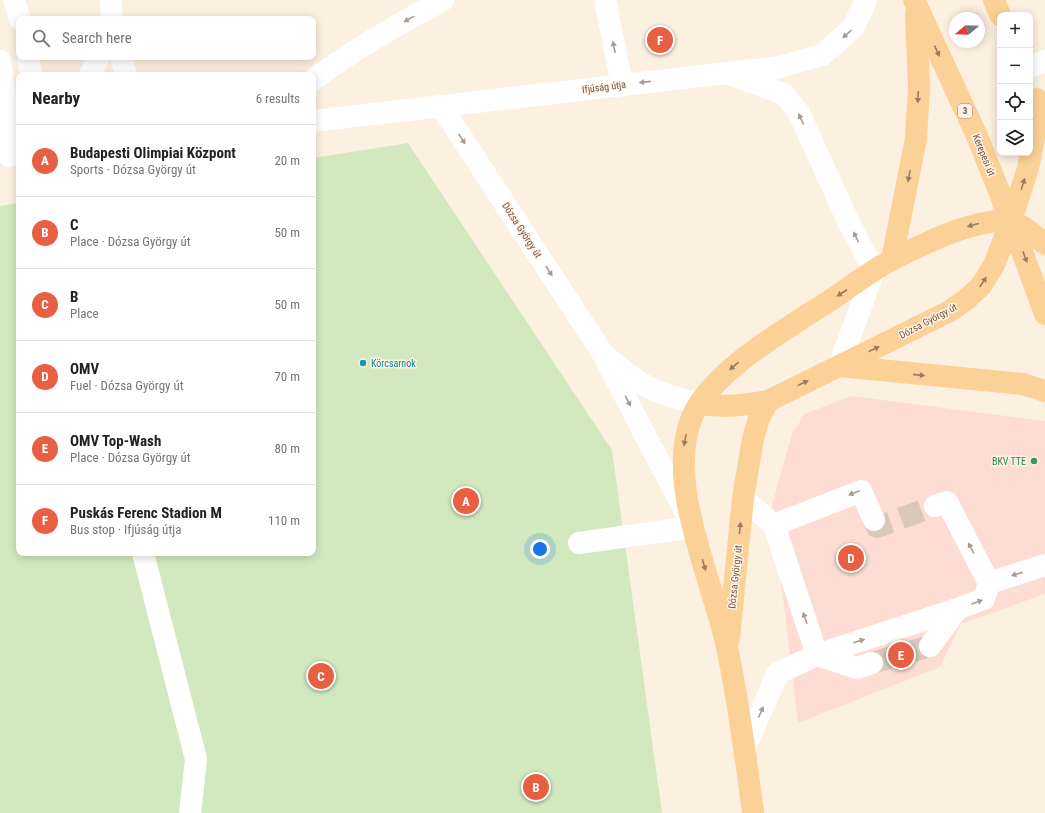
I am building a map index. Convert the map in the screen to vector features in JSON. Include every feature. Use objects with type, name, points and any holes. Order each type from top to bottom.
[{"type":"main road","points":[[994,0],[999,12]]},
{"type":"main road","points":[[883,266],[916,138],[919,88],[915,1]]},
{"type":"main road","name":"Kerepesi út","points":[[915,1],[977,136],[1011,221],[1045,314]]},
{"type":"main road","points":[[1034,90],[1035,134],[1028,168],[1011,221],[1031,233],[1045,244]]},
{"type":"main road","points":[[1034,90],[1045,121]]},
{"type":"main road","name":"Dózsa György út","points":[[728,650],[743,498],[753,439],[759,418],[768,401],[950,311],[968,298],[981,286],[994,266],[1011,221],[997,221],[978,224],[955,230],[883,266],[742,360],[717,382],[699,404],[692,417],[684,446],[683,461],[686,492],[693,527],[728,650],[745,747],[753,813]]},
{"type":"main road","points":[[839,366],[1023,384],[1045,391]]},
{"type":"main road","points":[[699,404],[738,406],[768,401]]},
{"type":"street","points":[[14,0],[19,16]]},
{"type":"street","points":[[111,0],[112,16]]},
{"type":"street","points":[[316,78],[335,63],[403,22],[444,0]]},
{"type":"street","points":[[605,0],[622,85]]},
{"type":"street","name":"Ifjúság útja","points":[[316,121],[779,67],[822,55],[853,28],[866,0]]},
{"type":"street","points":[[28,60],[30,72]]},
{"type":"street","points":[[92,72],[98,60]]},
{"type":"street","points":[[122,60],[125,72]]},
{"type":"street","points":[[0,61],[6,93],[7,153]]},
{"type":"street","points":[[1033,66],[1045,61]]},
{"type":"street","points":[[727,73],[784,94],[799,113],[848,221],[883,266],[839,366]]},
{"type":"street","name":"Dózsa György út","points":[[441,106],[603,354],[693,527]]},
{"type":"street","name":"Dózsa György út","points":[[603,354],[630,376],[648,387],[673,397],[699,404]]},
{"type":"street","points":[[774,525],[861,491],[874,520]]},
{"type":"street","points":[[743,498],[774,525],[818,655]]},
{"type":"street","points":[[745,747],[778,673],[818,655],[984,599],[989,583],[947,502],[936,506]]},
{"type":"street","points":[[579,543],[693,527]]},
{"type":"street","points":[[144,556],[196,759],[190,813]]},
{"type":"street","points":[[989,583],[1045,565]]},
{"type":"street","points":[[930,646],[957,609]]},
{"type":"street","points":[[818,655],[857,668],[872,664]]},
{"type":"shaded area","points":[[851,396],[1045,421],[1045,594],[961,624],[940,667],[798,723],[772,505],[792,434],[805,414]]},
{"type":"green space","points":[[408,143],[612,450],[662,813],[0,813],[0,206],[16,203],[16,556],[316,556],[316,158]]},
{"type":"tunnel","points":[[874,520],[877,527],[935,506]]},
{"type":"tunnel","points":[[872,663],[930,646]]},
{"type":"place","name":"Puskás Ferenc Stadion M","points":[[660,40]]},
{"type":"place","name":"Körcsarnok","points":[[363,363]]},
{"type":"place","name":"BKV TTE","points":[[1034,461]]},
{"type":"place","name":"Budapesti Olimpiai Központ","points":[[466,501]]},
{"type":"place","name":"OMV","points":[[851,558]]},
{"type":"place","name":"OMV Top-Wash","points":[[901,655]]},
{"type":"place","name":"B","points":[[321,676]]},
{"type":"place","name":"C","points":[[536,787]]}]
